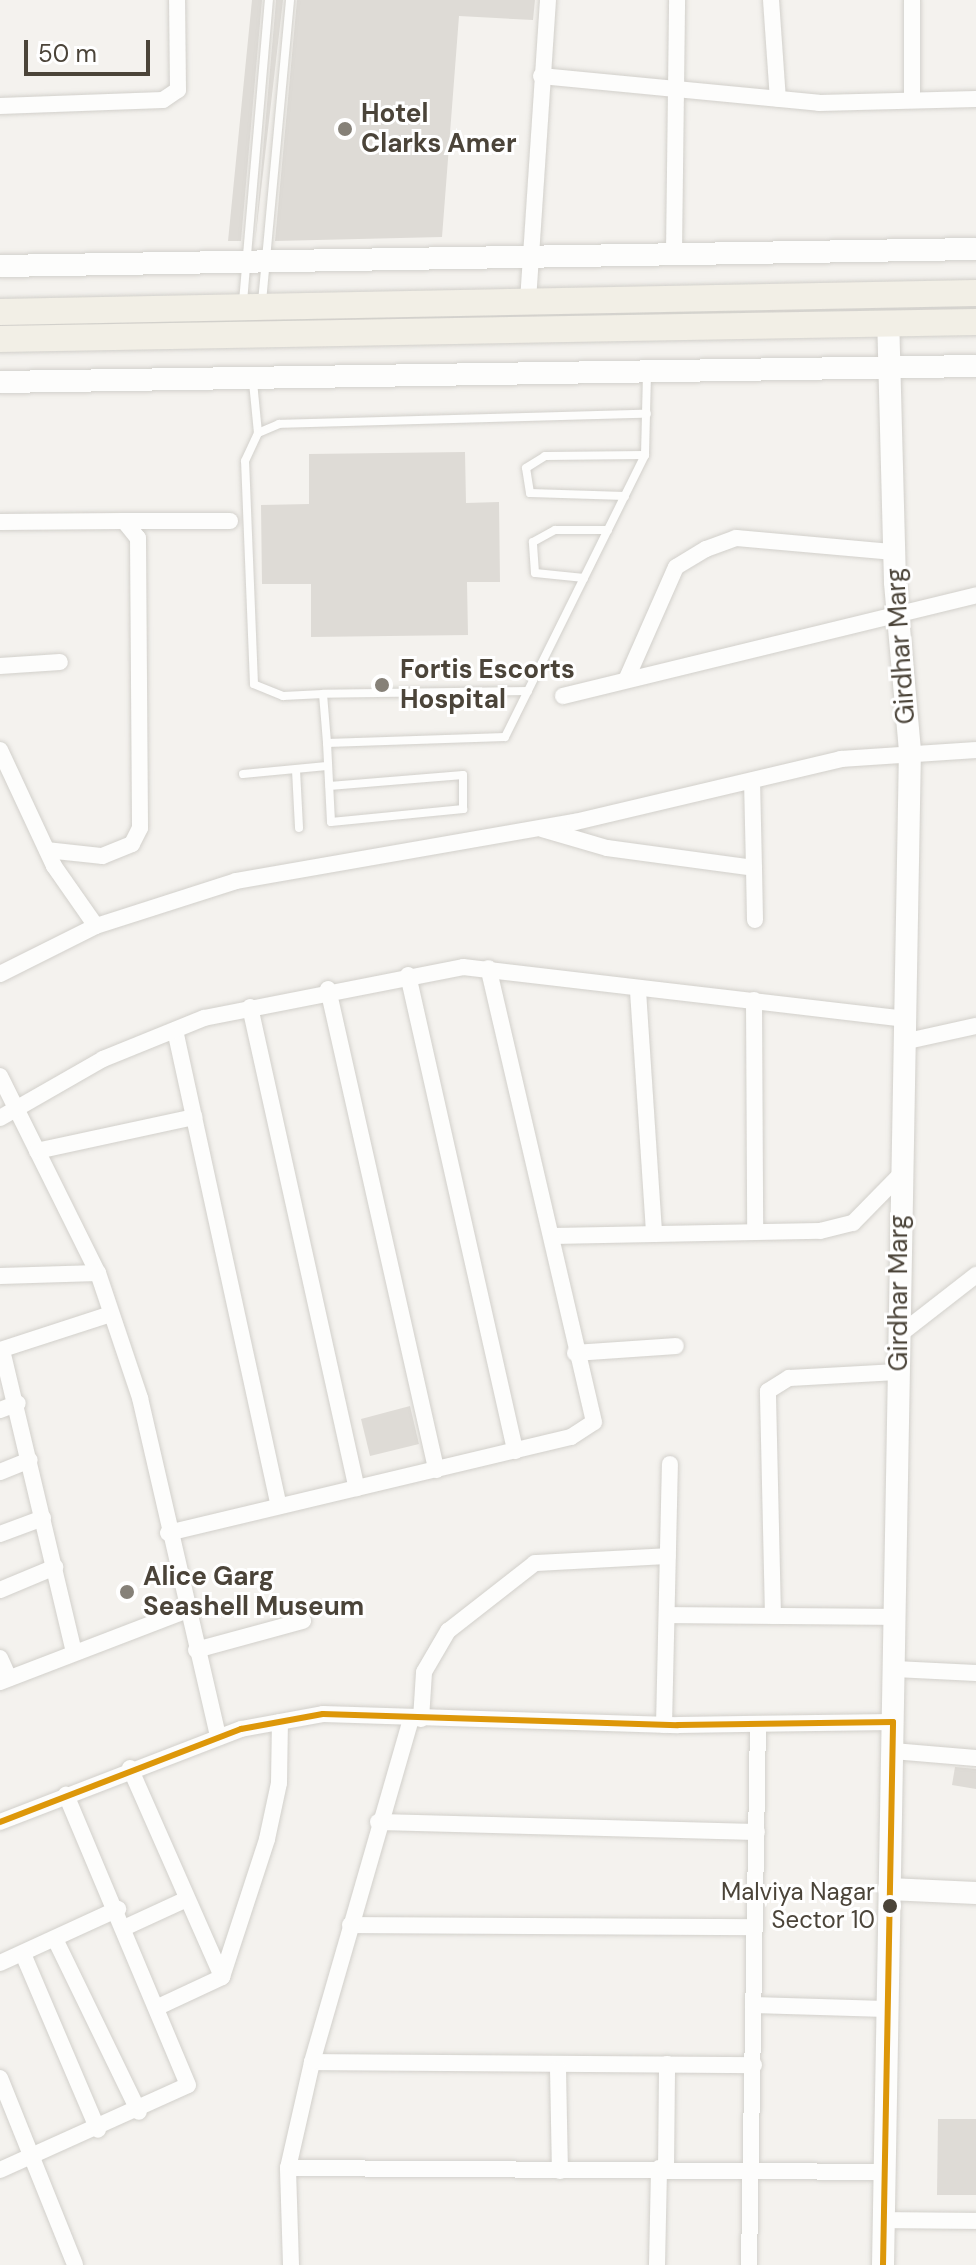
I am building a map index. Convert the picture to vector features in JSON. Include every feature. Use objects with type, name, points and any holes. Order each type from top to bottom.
[{"type":"main road","points":[[0,312],[976,293]]},
{"type":"main road","points":[[0,339],[976,322]]},
{"type":"street","points":[[0,106],[163,100],[178,90],[177,0]]},
{"type":"street","points":[[528,301],[548,0]]},
{"type":"street","points":[[674,253],[673,93],[677,0]]},
{"type":"street","points":[[771,0],[778,99]]},
{"type":"street","points":[[912,0],[912,100]]},
{"type":"street","points":[[541,76],[673,93],[778,99],[976,99]]},
{"type":"street","points":[[0,266],[976,249]]},
{"type":"street","name":"Girdhar Marg","points":[[883,2265],[896,1617],[899,1183],[910,751],[894,552],[888,322]]},
{"type":"street","points":[[0,382],[253,373],[976,366]]},
{"type":"street","points":[[47,850],[102,856],[132,844],[140,828],[138,538],[124,521]]},
{"type":"street","points":[[0,522],[230,521]]},
{"type":"street","points":[[627,678],[676,567],[706,549],[736,538],[894,552]]},
{"type":"street","points":[[563,696],[897,610],[976,595]]},
{"type":"street","points":[[0,666],[60,662]]},
{"type":"street","points":[[0,750],[47,850],[96,926]]},
{"type":"street","points":[[0,974],[96,926],[236,881],[538,827],[910,751],[976,750]]},
{"type":"street","points":[[752,781],[755,920]]},
{"type":"street","points":[[538,827],[607,848],[754,868]]},
{"type":"street","points":[[0,1118],[103,1059],[175,1030],[250,1007],[408,975],[488,968],[638,991],[754,1000],[904,1019]]},
{"type":"street","points":[[168,1533],[571,1437],[594,1422],[575,1353],[553,1236],[488,968]]},
{"type":"street","points":[[408,975],[515,1451]]},
{"type":"street","points":[[328,989],[436,1470]]},
{"type":"street","points":[[638,991],[654,1232]]},
{"type":"street","points":[[754,1000],[755,1229]]},
{"type":"street","points":[[250,1007],[357,1488]]},
{"type":"street","points":[[903,1042],[976,1026]]},
{"type":"street","points":[[175,1030],[279,1506]]},
{"type":"street","points":[[0,1076],[98,1273],[140,1398],[185,1611],[218,1737]]},
{"type":"street","points":[[37,1151],[194,1117]]},
{"type":"street","points":[[553,1236],[755,1229],[820,1231],[853,1223],[899,1183]]},
{"type":"street","points":[[0,1276],[98,1273]]},
{"type":"street","points":[[899,1325],[976,1275]]},
{"type":"street","points":[[74,1652],[18,1403],[1,1350],[111,1314]]},
{"type":"street","points":[[575,1353],[676,1346]]},
{"type":"street","points":[[773,1616],[768,1391],[789,1378],[898,1372]]},
{"type":"street","points":[[0,1410],[18,1403]]},
{"type":"street","points":[[0,1472],[30,1460]]},
{"type":"street","points":[[664,1725],[670,1464]]},
{"type":"street","points":[[0,1534],[43,1518]]},
{"type":"street","points":[[291,2265],[288,2168],[312,2062],[378,1822],[416,1718],[424,1672],[448,1631],[535,1563],[668,1556]]},
{"type":"street","points":[[0,1590],[55,1567]]},
{"type":"street","points":[[0,1658],[5,1680],[185,1611]]},
{"type":"street","points":[[667,1615],[896,1617]]},
{"type":"street","points":[[196,1650],[303,1621]]},
{"type":"street","points":[[895,1669],[976,1673]]},
{"type":"street","points":[[1,1818],[218,1737],[323,1714],[664,1725],[893,1722]]},
{"type":"street","points":[[158,2007],[222,1977],[270,1825],[280,1722]]},
{"type":"street","points":[[749,2265],[758,1724]]},
{"type":"street","points":[[893,1751],[976,1758]]},
{"type":"street","points":[[130,1768],[222,1977]]},
{"type":"street","points":[[0,2170],[139,2112],[188,2085],[126,1927],[66,1795]]},
{"type":"street","points":[[378,1822],[757,1832]]},
{"type":"street","points":[[889,1889],[976,1893]]},
{"type":"street","points":[[126,1927],[187,1899]]},
{"type":"street","points":[[0,1963],[118,1909]]},
{"type":"street","points":[[350,1925],[755,1927]]},
{"type":"street","points":[[55,1939],[139,2112]]},
{"type":"street","points":[[23,1954],[98,2130]]},
{"type":"street","points":[[753,2005],[886,2009]]},
{"type":"street","points":[[312,2062],[558,2069],[667,2064],[754,2065]]},
{"type":"street","points":[[657,2265],[667,2064]]},
{"type":"street","points":[[558,2069],[560,2171]]},
{"type":"street","points":[[0,2078],[75,2265]]},
{"type":"street","points":[[288,2168],[560,2171],[752,2166],[884,2172]]},
{"type":"street","points":[[883,2220],[976,2221]]},
{"type":"lane","points":[[253,306],[252,260],[269,0]]},
{"type":"lane","points":[[253,306],[252,260],[290,0]]},
{"type":"lane","points":[[327,743],[505,737],[645,455],[647,370]]},
{"type":"lane","points":[[253,373],[258,433],[245,461],[254,684],[283,696],[528,691]]},
{"type":"lane","points":[[258,433],[279,424],[647,414]]},
{"type":"lane","points":[[625,496],[530,493],[526,468],[545,456],[645,455]]},
{"type":"lane","points":[[584,578],[535,573],[533,542],[555,530],[608,530]]},
{"type":"lane","points":[[323,694],[331,822],[463,809],[463,775],[329,786]]},
{"type":"lane","points":[[243,774],[327,766]]},
{"type":"lane","points":[[296,770],[299,828]]},
{"type":"building","points":[[252,0],[262,0],[241,241],[228,241]]},
{"type":"building","points":[[283,0],[255,242],[276,1]]},
{"type":"building","name":"Hotel Clarks Amer","points":[[297,0],[535,0],[533,20],[459,16],[442,237],[275,241]]},
{"type":"building","points":[[465,452],[466,503],[499,502],[500,582],[467,582],[468,635],[311,637],[311,584],[262,584],[261,505],[309,504],[309,454]]},
{"type":"building","points":[[410,1406],[419,1444],[370,1456],[361,1419]]},
{"type":"building","points":[[955,1767],[976,1769],[976,1789],[952,1785]]},
{"type":"building","points":[[938,2119],[976,2119],[976,2195],[937,2195]]},
{"type":"transit line","points":[[0,1822],[241,1729],[323,1714],[678,1725],[893,1722]]},
{"type":"transit line","points":[[883,2265],[893,1722]]},
{"type":"place","name":"Hotel Clarks Amer","points":[[345,129]]},
{"type":"place","name":"Fortis Escorts Hospital","points":[[382,685]]},
{"type":"place","name":"Alice Garg Seashell Museum","points":[[127,1592]]},
{"type":"place","name":"Malviya Nagar Sector 10","points":[[890,1906]]}]
